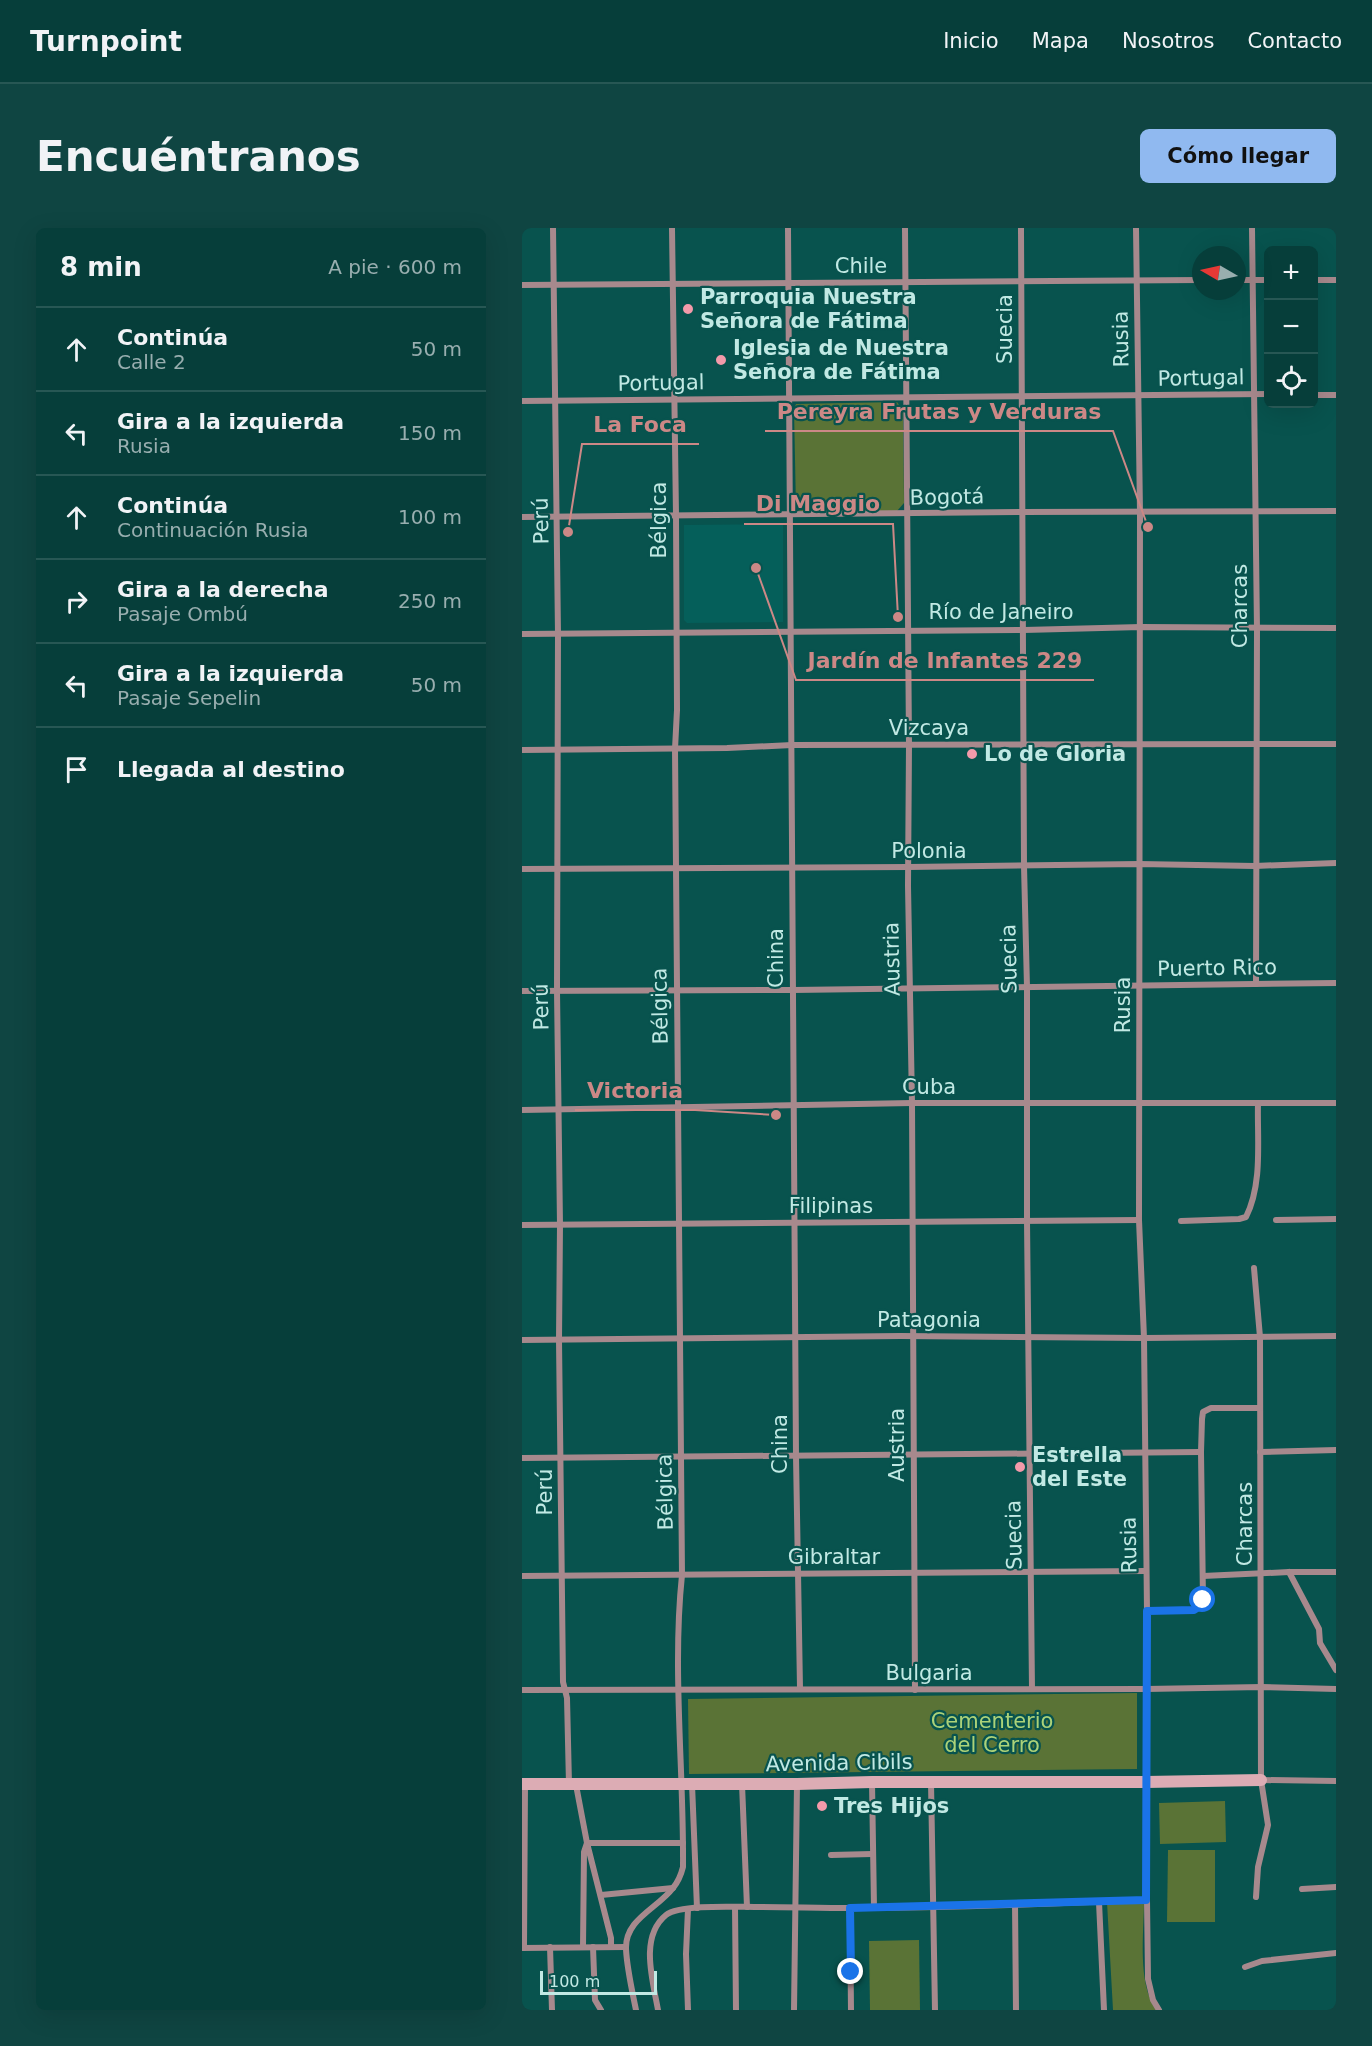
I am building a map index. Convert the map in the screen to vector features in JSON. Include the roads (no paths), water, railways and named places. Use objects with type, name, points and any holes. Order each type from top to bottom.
[{"type":"street","name":"Perú","points":[[553,228],[558,634],[557,991],[563,1682],[567,1698],[572,1784],[587,1843]]},
{"type":"street","name":"Bélgica","points":[[672,228],[676,515],[675,868],[682,1575],[680,1690],[686,1784]]},
{"type":"street","name":"China","points":[[788,228],[796,1456],[800,1688]]},
{"type":"street","name":"Austria","points":[[904,228],[908,514],[909,988],[912,1103],[915,1690]]},
{"type":"street","name":"Suecia","points":[[1021,228],[1023,744],[1032,1689]]},
{"type":"street","name":"Rusia","points":[[1136,228],[1141,627],[1139,1220],[1144,1338],[1147,1611],[1146,1900],[1149,1979],[1153,2000],[1159,2010]]},
{"type":"street","name":"Charcas","points":[[1252,228],[1257,628],[1256,984]]},
{"type":"street","name":"Chile","points":[[522,285],[1192,280]]},
{"type":"street","points":[[1246,280],[1264,280]]},
{"type":"street","points":[[1318,280],[1336,280]]},
{"type":"street","name":"Portugal","points":[[522,401],[1264,394]]},
{"type":"street","points":[[1318,395],[1336,395]]},
{"type":"street","name":"Bogotá","points":[[522,517],[1022,512],[1336,512]]},
{"type":"street","name":"Río de Janeiro","points":[[522,634],[1141,627],[1336,628]]},
{"type":"street","name":"Vizcaya","points":[[522,750],[675,749],[792,745],[1336,744]]},
{"type":"street","name":"Polonia","points":[[522,869],[1139,864],[1256,866],[1336,863]]},
{"type":"street","name":"Puerto Rico","points":[[522,991],[1336,983]]},
{"type":"street","name":"Cuba","points":[[522,1110],[912,1103],[1336,1103]]},
{"type":"street","points":[[1181,1221],[1239,1220],[1246,1217],[1251,1206],[1257,1177],[1258,1103]]},
{"type":"street","points":[[1276,1220],[1336,1219]]},
{"type":"street","name":"Filipinas","points":[[522,1225],[1139,1220]]},
{"type":"street","name":"Charcas","points":[[1254,1268],[1260,1336],[1261,1780],[1268,1825],[1258,1867],[1256,1897]]},
{"type":"street","name":"Patagonia","points":[[522,1340],[913,1336],[1144,1338],[1336,1336]]},
{"type":"street","points":[[1147,1611],[1194,1610],[1199,1608],[1203,1600],[1201,1452],[1203,1412],[1211,1408],[1260,1408]]},
{"type":"street","points":[[1260,1452],[1336,1450]]},
{"type":"street","points":[[522,1458],[1201,1452]]},
{"type":"street","name":"Gibraltar","points":[[522,1575],[1146,1571]]},
{"type":"street","points":[[1289,1572],[1319,1629],[1320,1643],[1336,1670]]},
{"type":"street","points":[[1203,1576],[1336,1572]]},
{"type":"street","name":"Bulgaria","points":[[522,1689],[915,1690],[1262,1687],[1336,1689]]},
{"type":"street","name":"Avenida Cibils","points":[[524,1784],[1336,1781]]},
{"type":"street","points":[[872,1782],[874,1908]]},
{"type":"street","points":[[931,1782],[935,2010]]},
{"type":"street","points":[[524,1784],[523,1948],[626,1947]]},
{"type":"street","points":[[636,2010],[626,1947],[637,1920],[674,1888],[680,1878],[683,1867],[686,1784]]},
{"type":"street","points":[[686,1784],[697,1908]]},
{"type":"street","points":[[741,1784],[747,1907]]},
{"type":"street","points":[[794,2010],[797,1784]]},
{"type":"street","points":[[587,1843],[684,1842]]},
{"type":"street","points":[[587,1843],[601,1895],[611,1946]]},
{"type":"street","points":[[584,1947],[584,1852],[587,1843]]},
{"type":"street","points":[[831,1855],[872,1854]]},
{"type":"street","points":[[1302,1889],[1336,1887]]},
{"type":"street","points":[[601,1895],[674,1888]]},
{"type":"street","points":[[658,2010],[650,1949],[656,1929],[670,1912],[697,1908],[735,1907],[874,1908],[1146,1900]]},
{"type":"street","points":[[1100,1902],[1104,2010]]},
{"type":"street","points":[[1016,1904],[1016,2010]]},
{"type":"street","points":[[735,1907],[736,2010]]},
{"type":"street","points":[[850,1908],[851,2010]]},
{"type":"street","points":[[688,1909],[686,1954],[688,2010]]},
{"type":"street","points":[[550,1947],[552,2010]]},
{"type":"street","points":[[593,1947],[595,2000],[601,2010]]},
{"type":"street","points":[[1245,1967],[1262,1961],[1336,1953]]},
{"type":"place","name":"Parroquia Nuestra Señora de Fátima","points":[[688,309]]},
{"type":"place","name":"Iglesia de Nuestra Señora de Fátima","points":[[721,360]]},
{"type":"place","name":"Pereyra Frutas y Verduras","points":[[1148,527]]},
{"type":"place","name":"La Foca","points":[[568,532]]},
{"type":"place","name":"Jardín de Infantes 229","points":[[756,568]]},
{"type":"place","name":"Di Maggio","points":[[898,617]]},
{"type":"place","name":"Lo de Gloria","points":[[972,754]]},
{"type":"place","name":"Victoria","points":[[776,1115]]},
{"type":"place","name":"Estrella del Este","points":[[1020,1467]]},
{"type":"place","name":"Tres Hijos","points":[[822,1806]]},
{"type":"park label","name":"Cementerio del Cerro","points":[[992,1733]]}]
